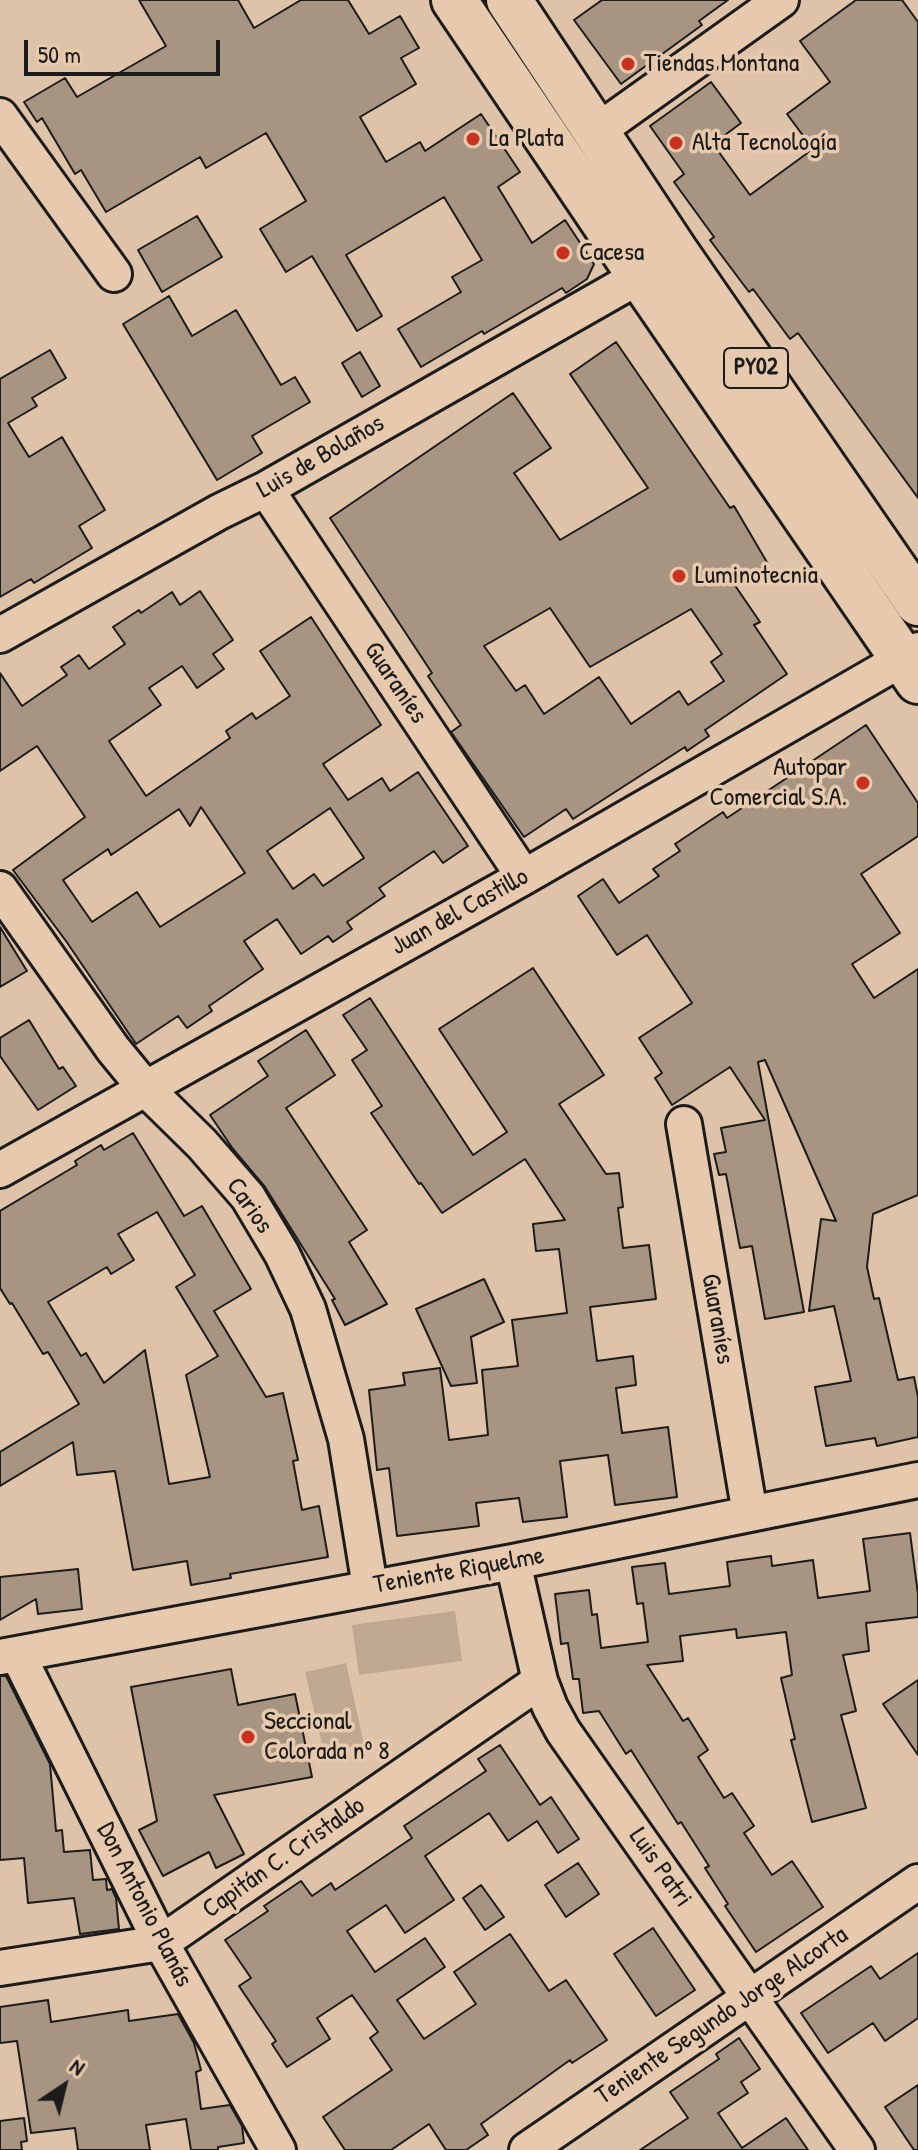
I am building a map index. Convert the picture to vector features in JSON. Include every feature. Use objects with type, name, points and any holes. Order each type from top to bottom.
[{"type":"highway","name":"PY02","points":[[454,0],[640,276],[913,663]]},
{"type":"highway","name":"PY02","points":[[509,0],[675,251],[918,603]]},
{"type":"street","points":[[596,132],[781,0]]},
{"type":"street","points":[[0,116],[114,274]]},
{"type":"street","name":"Luis de Bolaños","points":[[0,635],[219,512],[266,489],[640,276]]},
{"type":"street","name":"Guaraníes","points":[[266,489],[524,877]]},
{"type":"street","name":"Juan del Castillo","points":[[0,1170],[913,663]]},
{"type":"street","name":"Carios","points":[[0,889],[113,1049],[145,1088],[202,1144],[248,1197],[282,1254],[308,1309],[346,1439],[370,1587]]},
{"type":"street","name":"Guaraníes","points":[[684,1124],[750,1514]]},
{"type":"street","name":"Teniente Riquelme","points":[[9,1656],[513,1562],[918,1480]]},
{"type":"street","name":"Luis Patri","points":[[513,1562],[540,1681],[563,1731],[857,2150]]},
{"type":"street","name":"Don Antonio Planás","points":[[9,1656],[161,1943],[278,2150]]},
{"type":"street","name":"Capitán C. Cristaldo","points":[[0,1968],[161,1943],[540,1681]]},
{"type":"street","name":"Teniente Segundo Jorge Alcorta","points":[[527,2150],[918,1882]]},
{"type":"shaded area","points":[[455,1611],[462,1661],[359,1675],[352,1625]]},
{"type":"shaded area","points":[[346,1663],[364,1744],[324,1753],[305,1672]]},
{"type":"building","points":[[139,0],[238,0],[254,28],[301,0],[348,0],[369,34],[400,16],[419,48],[401,58],[416,84],[360,117],[386,162],[420,142],[425,151],[481,114],[520,172],[498,187],[532,243],[565,220],[594,264],[587,279],[566,293],[562,288],[421,367],[398,329],[461,292],[452,277],[482,260],[444,197],[346,255],[382,316],[357,331],[312,256],[286,272],[260,229],[306,201],[266,133],[206,168],[200,157],[106,212],[81,170],[75,174],[42,118],[37,122],[24,102],[65,78],[77,97],[166,46]]},
{"type":"building","points":[[602,0],[728,0],[699,21],[702,25],[621,84],[574,20]]},
{"type":"building","points":[[856,0],[902,0],[918,22],[918,498],[798,333],[790,339],[753,289],[749,292],[710,240],[714,237],[674,182],[684,174],[650,126],[711,82],[741,123],[713,144],[750,195],[813,149],[787,114],[830,82],[800,41]]},
{"type":"building","points":[[197,216],[222,257],[162,292],[138,250]]},
{"type":"building","points":[[169,296],[192,336],[236,310],[281,385],[295,377],[310,402],[252,436],[262,453],[217,480],[123,324]]},
{"type":"building","points":[[616,342],[730,508],[734,506],[768,564],[734,584],[760,622],[754,625],[787,674],[705,730],[709,736],[687,751],[685,747],[573,819],[566,809],[524,837],[451,732],[461,725],[428,676],[432,673],[330,518],[513,393],[551,448],[514,473],[560,540],[648,488],[570,374]],"holes":[[[550,608],[590,667],[691,609],[722,654],[711,662],[724,681],[688,705],[679,691],[631,724],[599,677],[544,714],[525,685],[516,691],[484,646]]]},
{"type":"building","points":[[50,350],[66,378],[32,398],[37,406],[8,423],[29,457],[62,437],[105,510],[79,526],[92,548],[34,583],[31,579],[0,597],[0,379]]},
{"type":"building","points":[[360,352],[380,386],[362,397],[342,363]]},
{"type":"building","points":[[200,591],[233,640],[213,654],[224,669],[197,688],[182,666],[149,688],[161,705],[109,741],[146,796],[230,738],[226,731],[252,713],[256,719],[290,696],[260,651],[311,617],[381,725],[323,764],[348,800],[382,778],[390,791],[418,772],[468,846],[443,863],[434,851],[379,888],[385,896],[347,922],[352,929],[333,942],[328,936],[301,954],[277,919],[244,941],[263,969],[209,1006],[212,1011],[187,1028],[178,1016],[136,1044],[13,870],[85,817],[37,746],[0,771],[0,673],[22,706],[67,675],[61,667],[79,655],[89,669],[125,644],[113,627],[139,610],[141,613],[172,592],[180,605]],"holes":[[[201,807],[245,873],[160,927],[137,892],[92,922],[63,880],[108,849],[111,855],[179,809],[190,826]],[[330,808],[364,858],[323,886],[314,874],[293,889],[267,851]]]},
{"type":"building","points":[[866,725],[918,803],[918,836],[861,874],[900,933],[852,964],[874,998],[918,969],[918,1195],[873,1214],[867,1267],[874,1299],[879,1298],[898,1380],[914,1377],[918,1397],[918,1437],[877,1446],[875,1438],[826,1446],[815,1387],[851,1381],[834,1306],[809,1311],[821,1219],[836,1221],[765,1060],[758,1062],[804,1312],[765,1319],[752,1246],[740,1248],[726,1174],[719,1175],[714,1154],[726,1152],[721,1128],[765,1120],[730,1067],[672,1105],[655,1078],[662,1073],[639,1038],[692,1003],[647,935],[617,955],[578,896],[603,879],[619,903],[659,876],[653,869],[680,851],[675,844],[723,812],[727,818]]},
{"type":"building","points":[[0,927],[27,971],[0,987]]},
{"type":"building","points":[[533,968],[604,1075],[559,1104],[606,1174],[619,1173],[623,1207],[618,1208],[623,1248],[649,1245],[656,1299],[590,1307],[597,1361],[633,1356],[636,1385],[616,1388],[622,1433],[668,1427],[677,1497],[615,1505],[608,1455],[560,1461],[567,1517],[523,1522],[519,1498],[476,1503],[479,1526],[397,1536],[389,1468],[377,1470],[369,1390],[405,1385],[403,1373],[440,1368],[449,1440],[488,1435],[482,1370],[518,1366],[512,1320],[567,1313],[559,1249],[536,1251],[533,1224],[565,1220],[525,1159],[442,1213],[371,1113],[382,1106],[352,1060],[367,1050],[343,1015],[370,998],[473,1155],[507,1132],[439,1029]]},
{"type":"building","points":[[29,1020],[59,1069],[63,1067],[76,1086],[38,1110],[0,1056],[0,1038]]},
{"type":"building","points":[[306,1030],[335,1075],[286,1108],[367,1230],[349,1242],[387,1304],[345,1325],[332,1300],[335,1299],[265,1187],[210,1115],[268,1076],[258,1061]]},
{"type":"building","points":[[133,1133],[184,1216],[202,1206],[251,1289],[214,1311],[266,1397],[283,1393],[298,1460],[293,1461],[302,1510],[319,1506],[328,1557],[230,1574],[231,1578],[191,1585],[187,1561],[133,1570],[115,1471],[77,1475],[73,1442],[0,1486],[0,1452],[79,1404],[48,1352],[43,1354],[0,1288],[0,1211],[77,1165],[75,1161],[101,1145],[104,1150]],"holes":[[[157,1212],[195,1275],[176,1287],[218,1356],[186,1375],[210,1477],[169,1484],[145,1350],[104,1383],[86,1353],[81,1356],[48,1302],[107,1267],[111,1274],[134,1260],[118,1234]]]},
{"type":"building","points":[[484,1279],[504,1322],[471,1337],[477,1383],[451,1386],[416,1309]]},
{"type":"building","points":[[910,1533],[918,1617],[866,1623],[869,1651],[843,1655],[856,1711],[841,1715],[866,1808],[812,1822],[791,1740],[795,1739],[781,1678],[792,1675],[786,1632],[737,1638],[736,1629],[680,1636],[683,1661],[647,1665],[683,1721],[688,1718],[708,1750],[698,1757],[724,1798],[732,1793],[754,1826],[744,1833],[772,1875],[792,1861],[823,1907],[756,1952],[725,1906],[728,1904],[705,1868],[709,1866],[631,1750],[626,1754],[599,1711],[583,1713],[579,1679],[573,1679],[568,1643],[561,1644],[555,1594],[589,1590],[592,1615],[597,1614],[601,1648],[648,1642],[643,1603],[637,1604],[632,1567],[665,1563],[669,1594],[730,1586],[727,1562],[771,1556],[772,1566],[813,1560],[818,1598],[870,1591],[863,1539]]},
{"type":"building","points":[[78,1569],[82,1609],[38,1614],[36,1599],[0,1620],[0,1577]]},
{"type":"building","points":[[231,1669],[238,1705],[295,1694],[312,1777],[214,1795],[244,1854],[216,1868],[209,1852],[163,1876],[139,1830],[157,1821],[131,1687]]},
{"type":"building","points":[[0,1676],[6,1676],[50,1764],[56,1831],[62,1830],[64,1852],[90,1850],[93,1880],[106,1879],[107,1890],[112,1889],[116,1898],[119,1929],[80,1934],[74,1898],[28,1903],[24,1858],[0,1860]]},
{"type":"building","points":[[918,1680],[918,1755],[883,1704]]},
{"type":"building","points":[[500,1745],[540,1805],[551,1797],[579,1839],[558,1853],[537,1821],[508,1841],[489,1813],[425,1856],[454,1900],[405,1933],[386,1905],[347,1931],[375,1972],[425,1938],[445,1967],[397,2000],[424,2039],[476,2004],[454,1972],[510,1934],[549,1991],[566,1980],[607,2040],[572,2063],[570,2060],[481,2124],[488,2135],[466,2150],[446,2150],[429,2124],[391,2150],[345,2150],[323,2117],[392,2070],[370,2038],[378,2032],[352,1995],[317,2018],[330,2039],[287,2067],[272,2044],[276,2041],[239,1986],[251,1978],[225,1940],[268,1911],[264,1906],[301,1881],[312,1896],[331,1883],[335,1890],[412,1838],[404,1826],[486,1771],[478,1759]]},
{"type":"building","points":[[578,1863],[599,1894],[566,1917],[545,1885]]},
{"type":"building","points":[[481,1885],[504,1917],[485,1930],[463,1898]]},
{"type":"building","points":[[653,1928],[695,1990],[656,2016],[614,1954]]},
{"type":"building","points":[[918,1953],[918,2018],[885,2041],[873,2023],[828,2053],[801,2013],[871,1966],[880,1979]]},
{"type":"building","points":[[48,2000],[51,2022],[128,2010],[129,2021],[178,2014],[194,2043],[201,2070],[196,2072],[201,2109],[230,2105],[242,2126],[244,2143],[218,2147],[218,2150],[191,2150],[186,2119],[146,2125],[150,2150],[78,2150],[75,2128],[31,2133],[17,2041],[0,2043],[0,2007]]},
{"type":"building","points":[[739,2038],[760,2069],[741,2082],[748,2093],[718,2113],[742,2148],[786,2118],[808,2150],[640,2150],[688,2118],[670,2092],[719,2059],[716,2054]]},
{"type":"building","points":[[918,2085],[918,2150],[914,2150],[885,2107]]},
{"type":"building","points":[[24,2118],[27,2141],[21,2142],[22,2150],[0,2150],[0,2121]]},
{"type":"place","name":"Tiendas Montana","points":[[628,64]]},
{"type":"place","name":"La Plata","points":[[473,139]]},
{"type":"place","name":"Alta Tecnología","points":[[676,143]]},
{"type":"place","name":"Cacesa","points":[[563,253]]},
{"type":"place","name":"Luminotecnia","points":[[679,576]]},
{"type":"place","name":"Autopar Comercial S.A.","points":[[863,783]]},
{"type":"place","name":"Seccional Colorada nº 8","points":[[248,1737]]}]
